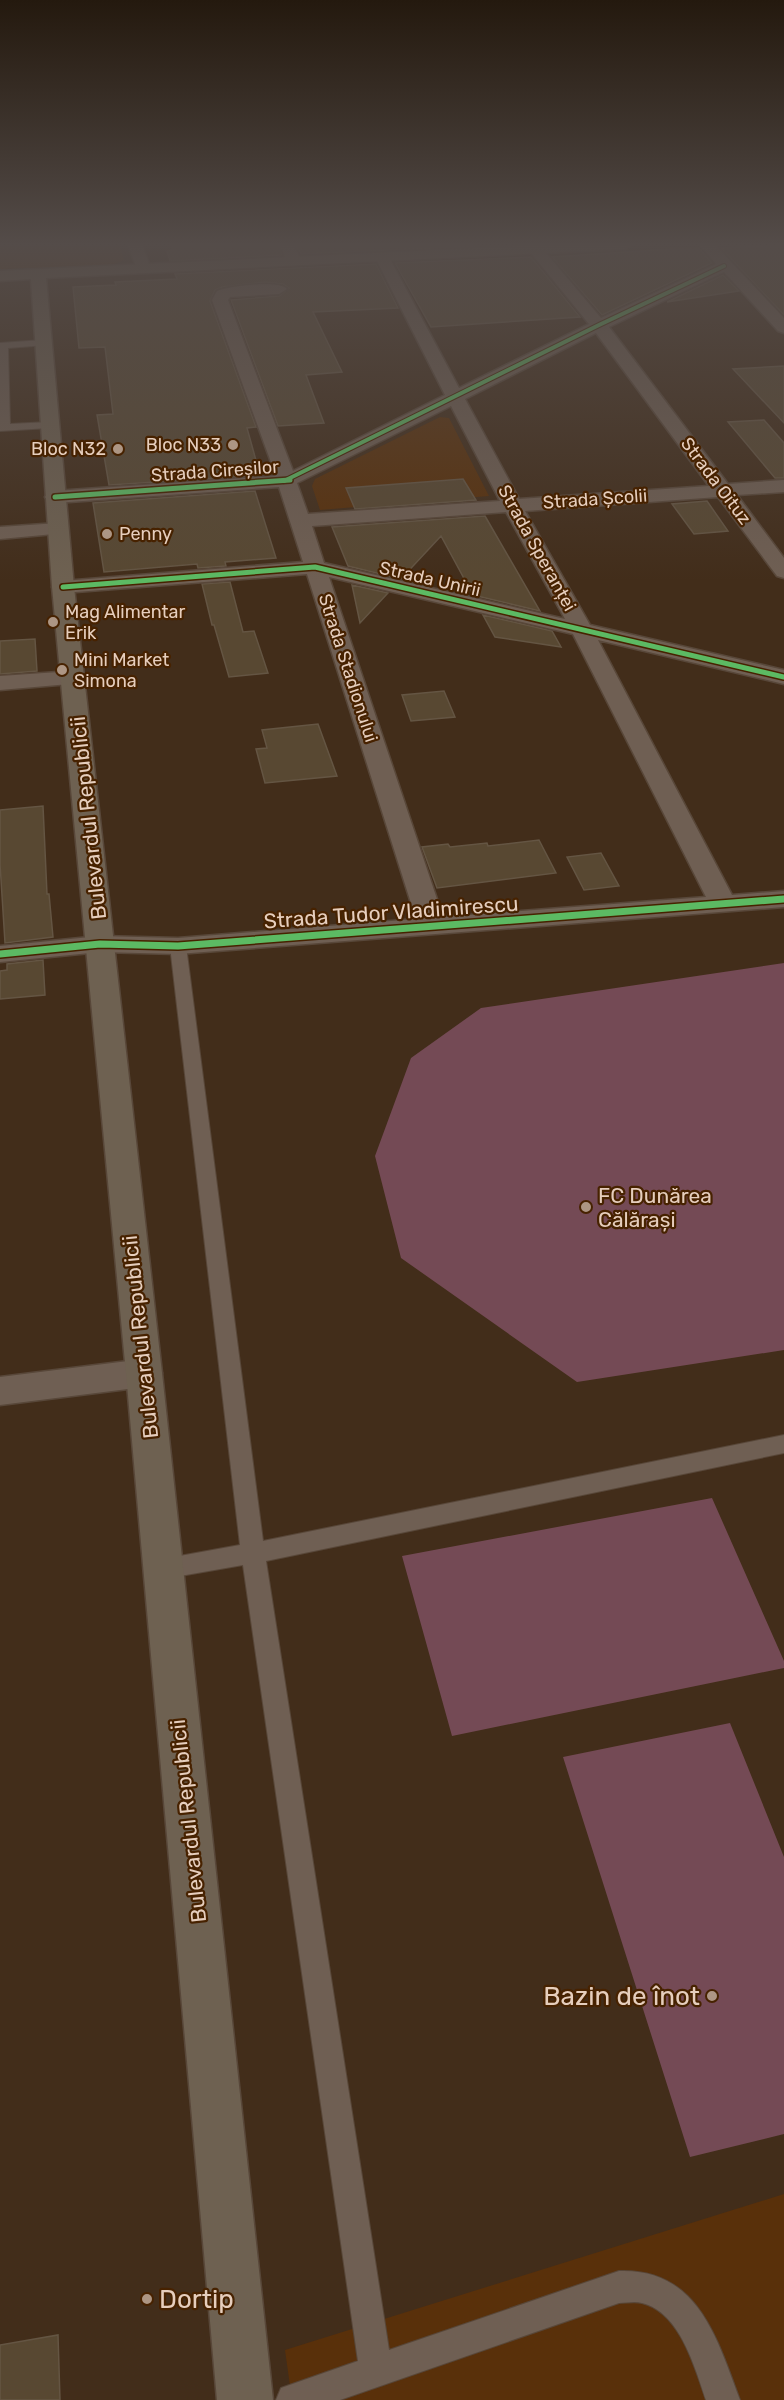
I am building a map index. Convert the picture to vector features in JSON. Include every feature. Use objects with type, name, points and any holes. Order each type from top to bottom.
[{"type":"main road","name":"Bulevardul Republicii","points":[[44,357],[63,587],[144,1373],[245,2400]]},
{"type":"street","name":"Strada Stadionului","points":[[241,357],[287,481],[433,928]]},
{"type":"street","name":"Strada Speranței","points":[[433,357],[582,630],[723,904]]},
{"type":"street","name":"Strada Cireșilor","points":[[0,533],[56,513],[287,481],[537,357]]},
{"type":"street","name":"Strada Oituz","points":[[622,357],[784,572]]},
{"type":"street","name":"Strada Școlii","points":[[299,521],[784,486]]},
{"type":"street","name":"Strada Unirii","points":[[63,587],[315,567],[784,677]]},
{"type":"street","points":[[0,683],[73,678]]},
{"type":"street","name":"Strada Tudor Vladimirescu","points":[[0,954],[100,944],[178,946],[784,900]]},
{"type":"street","points":[[0,1391],[144,1373]]},
{"type":"lane","points":[[1,357],[2,428],[49,425]]},
{"type":"lane","points":[[178,946],[253,1553],[376,2371]]},
{"type":"lane","points":[[163,1569],[253,1553],[784,1444]]},
{"type":"lane","points":[[293,2400],[619,2287],[641,2287],[673,2301],[697,2329],[723,2400]]},
{"type":"shaded area","points":[[440,417],[449,418],[489,496],[320,510],[312,486],[315,479]]},
{"type":"shaded area","name":"FC Dunărea Călărași","points":[[784,963],[784,1350],[577,1382],[401,1258],[375,1156],[411,1058],[481,1008]]},
{"type":"shaded area","points":[[712,1498],[784,1661],[784,1668],[452,1736],[402,1556]]},
{"type":"shaded area","name":"Bazin de înot","points":[[730,1723],[784,1857],[784,2134],[690,2157],[563,1757]]},
{"type":"shaded area","points":[[784,2194],[784,2400],[292,2400],[285,2350]]},
{"type":"building","points":[[106,357],[230,357],[256,427],[247,428],[257,464],[246,465],[249,476],[109,485],[97,415],[113,414]]},
{"type":"building","points":[[252,357],[335,357],[342,372],[306,375],[324,423],[278,426]]},
{"type":"building","points":[[784,366],[784,423],[733,369]]},
{"type":"building","points":[[764,420],[784,443],[784,478],[775,478],[728,422]]},
{"type":"building","points":[[463,479],[476,500],[355,509],[346,488]]},
{"type":"building","points":[[255,491],[276,558],[225,562],[226,566],[198,568],[197,564],[104,572],[93,503]]},
{"type":"building","points":[[707,501],[728,531],[694,534],[672,504]]},
{"type":"building","points":[[485,516],[540,611],[473,595],[441,536],[401,579],[348,566],[332,527]]},
{"type":"building","points":[[230,582],[243,632],[254,631],[268,673],[229,677],[214,625],[212,625],[202,584]]},
{"type":"building","points":[[352,585],[388,593],[360,623]]},
{"type":"building","points":[[483,615],[552,631],[561,647],[495,637]]},
{"type":"building","points":[[35,639],[37,671],[0,674],[0,641]]},
{"type":"building","points":[[444,691],[455,717],[411,721],[402,695]]},
{"type":"building","points":[[318,724],[337,776],[265,783],[256,749],[267,748],[262,730]]},
{"type":"building","points":[[43,806],[47,894],[49,894],[53,937],[5,943],[0,864],[0,810]]},
{"type":"building","points":[[539,840],[556,873],[437,888],[422,847],[487,843],[488,846]]},
{"type":"building","points":[[601,853],[619,886],[584,890],[567,857]]},
{"type":"building","points":[[43,960],[45,995],[0,999],[0,971],[7,970],[7,964]]},
{"type":"building","points":[[58,2335],[60,2400],[0,2400],[0,2345]]},
{"type":"cycle path","points":[[55,497],[287,481],[535,357]]},
{"type":"cycle path","points":[[63,587],[315,567],[784,677]]},
{"type":"cycle path","points":[[0,954],[100,944],[178,946],[784,899]]},
{"type":"place","name":"Bloc N33","points":[[233,445]]},
{"type":"place","name":"Bloc N32","points":[[118,449]]},
{"type":"place","name":"Penny","points":[[107,534]]},
{"type":"place","name":"Mag Alimentar Erik","points":[[53,622]]},
{"type":"place","name":"Mini Market Simona","points":[[62,670]]},
{"type":"place","name":"FC Dunărea Călărași","points":[[586,1207]]},
{"type":"place","name":"Bazin de înot","points":[[712,1996]]},
{"type":"place","name":"Dortip","points":[[147,2299]]}]
